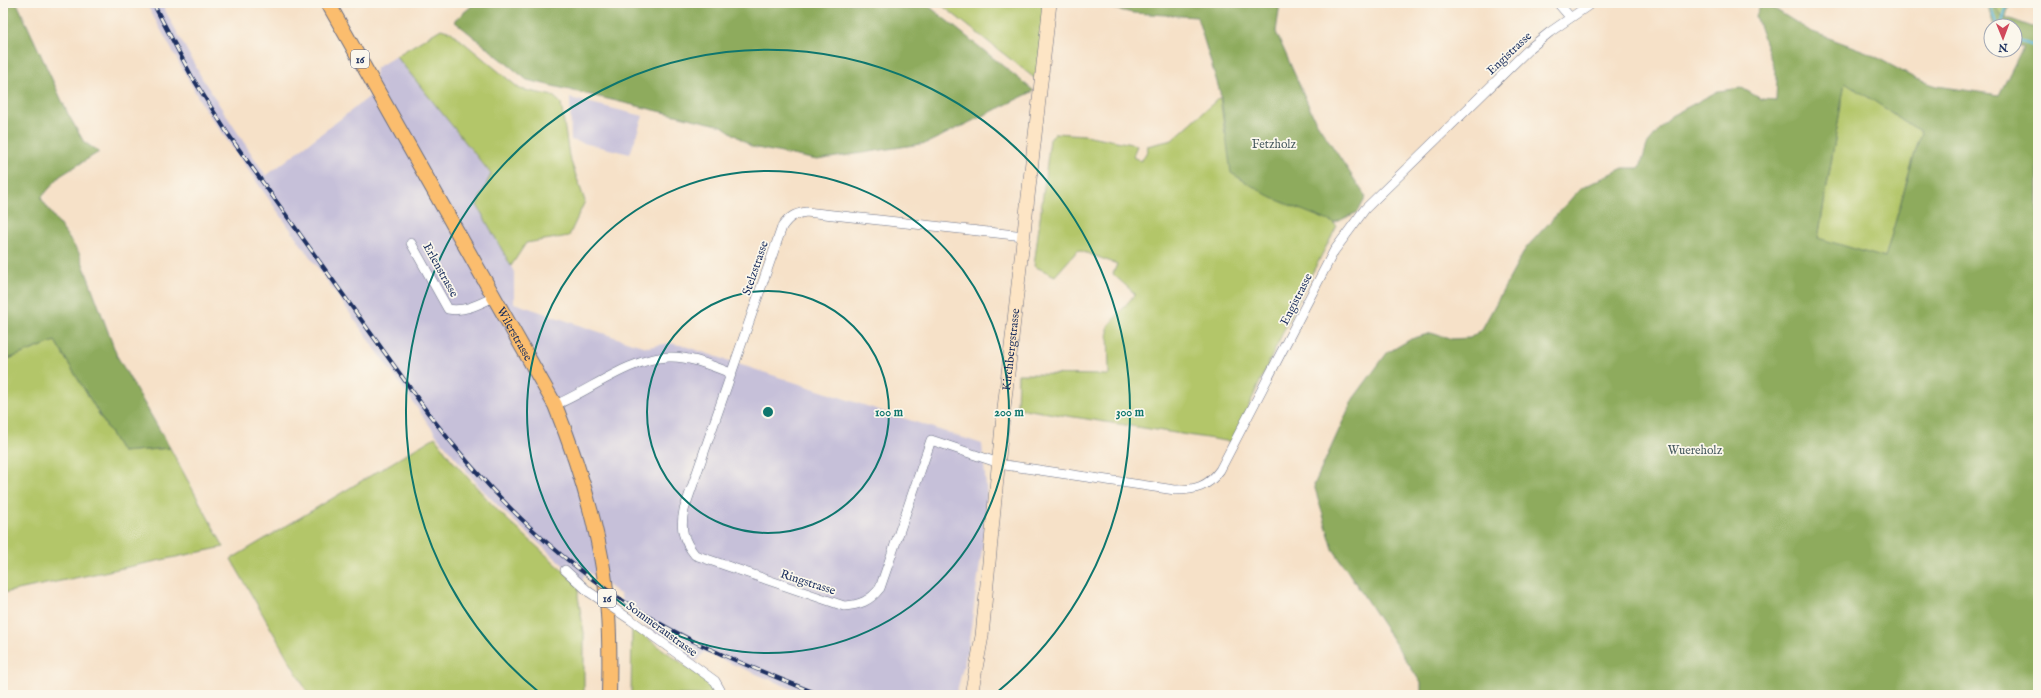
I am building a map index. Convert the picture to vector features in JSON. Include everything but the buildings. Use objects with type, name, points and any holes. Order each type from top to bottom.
[{"type":"main road","name":"Wilerstrasse","points":[[328,3],[555,406],[578,463],[592,517],[604,574],[610,631],[609,695]]},
{"type":"main road","name":"Kirchbergstrasse","points":[[971,695],[982,636],[989,576],[998,463],[1050,3]]},
{"type":"street","points":[[1558,3],[1570,17]]},
{"type":"street","name":"Engistrasse","points":[[998,463],[1175,490],[1192,490],[1204,486],[1215,478],[1334,251],[1365,209],[1530,48],[1570,17],[1592,3]]},
{"type":"street","name":"Stelzstrasse","points":[[731,373],[782,227],[788,218],[796,214],[806,212],[1024,236]]},
{"type":"street","name":"Erlenstrasse","points":[[412,243],[448,309],[467,309],[494,297]]},
{"type":"street","points":[[555,406],[599,382],[645,361],[670,356],[686,358],[731,373]]},
{"type":"street","name":"Ringstrasse","points":[[731,373],[684,510],[681,524],[683,537],[695,555],[712,562],[844,606],[857,606],[874,596],[880,588],[931,440],[998,463]]},
{"type":"street","name":"Sommeraustrasse","points":[[565,570],[589,592],[631,620],[715,681],[723,695]]},
{"type":"shaded area","points":[[146,3],[161,3],[203,80],[266,176],[373,94],[376,68],[396,56],[491,175],[478,205],[514,272],[514,303],[632,343],[648,347],[670,343],[684,346],[982,444],[988,507],[968,648],[956,695],[807,695],[704,652],[696,662],[633,617],[629,610],[622,606],[621,595],[586,570],[582,582],[505,513],[480,487],[437,436],[203,106]]},
{"type":"shaded area","points":[[570,98],[643,116],[630,154],[571,140]]},
{"type":"green space","points":[[3,3],[17,3],[68,114],[84,142],[99,152],[60,176],[41,198],[79,253],[117,356],[170,448],[122,452],[55,341],[3,361]]},
{"type":"green space","points":[[475,3],[925,3],[1034,91],[927,143],[817,160],[752,147],[722,126],[527,80],[454,21]]},
{"type":"green space","points":[[939,3],[1055,3],[1042,84]]},
{"type":"green space","name":"Fetzholz","points":[[1087,3],[1280,3],[1276,32],[1315,120],[1366,197],[1358,212],[1334,223],[1272,198],[1231,173],[1220,92],[1197,17],[1133,13]]},
{"type":"green space","name":"Wuereholz","points":[[1761,3],[1765,3],[1810,31],[1867,52],[1916,79],[1937,86],[1999,95],[2018,58],[2023,58],[2023,24],[2038,29],[2038,695],[1421,695],[1421,683],[1333,549],[1314,485],[1353,399],[1387,353],[1411,339],[1431,333],[1450,339],[1470,338],[1482,329],[1526,248],[1580,189],[1623,168],[1640,168],[1647,145],[1671,116],[1718,91],[1742,88],[1761,99],[1776,100],[1777,77],[1756,16]],"holes":[[[1845,82],[1921,132],[1885,258],[1818,238]]]},
{"type":"green space","name":"Wuereholz","points":[[1970,3],[1994,3],[2002,16],[2008,18],[1992,18],[1988,6]]},
{"type":"green space","points":[[1994,3],[2009,3],[2006,17],[2002,16]]},
{"type":"green space","points":[[441,29],[451,32],[520,89],[553,96],[561,103],[569,156],[585,201],[569,236],[526,243],[511,266],[477,205],[491,174],[396,56]]},
{"type":"green space","points":[[1845,81],[1921,132],[1885,258],[1818,239]]},
{"type":"green space","points":[[1220,97],[1225,134],[1337,226],[1297,302],[1232,442],[1017,408],[1018,374],[1109,375],[1108,326],[1135,294],[1113,274],[1117,264],[1078,250],[1055,276],[1034,266],[1050,139],[1055,133],[1085,135],[1137,145],[1133,157],[1141,161],[1148,150],[1147,146],[1172,140]]},
{"type":"green space","points":[[55,341],[122,452],[170,448],[224,547],[3,593],[3,361]]},
{"type":"green space","points":[[435,437],[450,458],[499,512],[579,585],[578,596],[584,633],[584,695],[309,695],[231,559]]},
{"type":"green space","points":[[632,627],[712,685],[717,695],[631,695]]},
{"type":"waterway","points":[[1985,3],[1990,4],[1994,18]]},
{"type":"waterway","points":[[2003,18],[2007,3]]},
{"type":"waterway","points":[[2023,42],[2038,47]]},
{"type":"railway","points":[[153,3],[192,77],[228,134],[428,413],[505,503],[533,530],[592,579],[659,623],[718,653],[820,695]]}]
